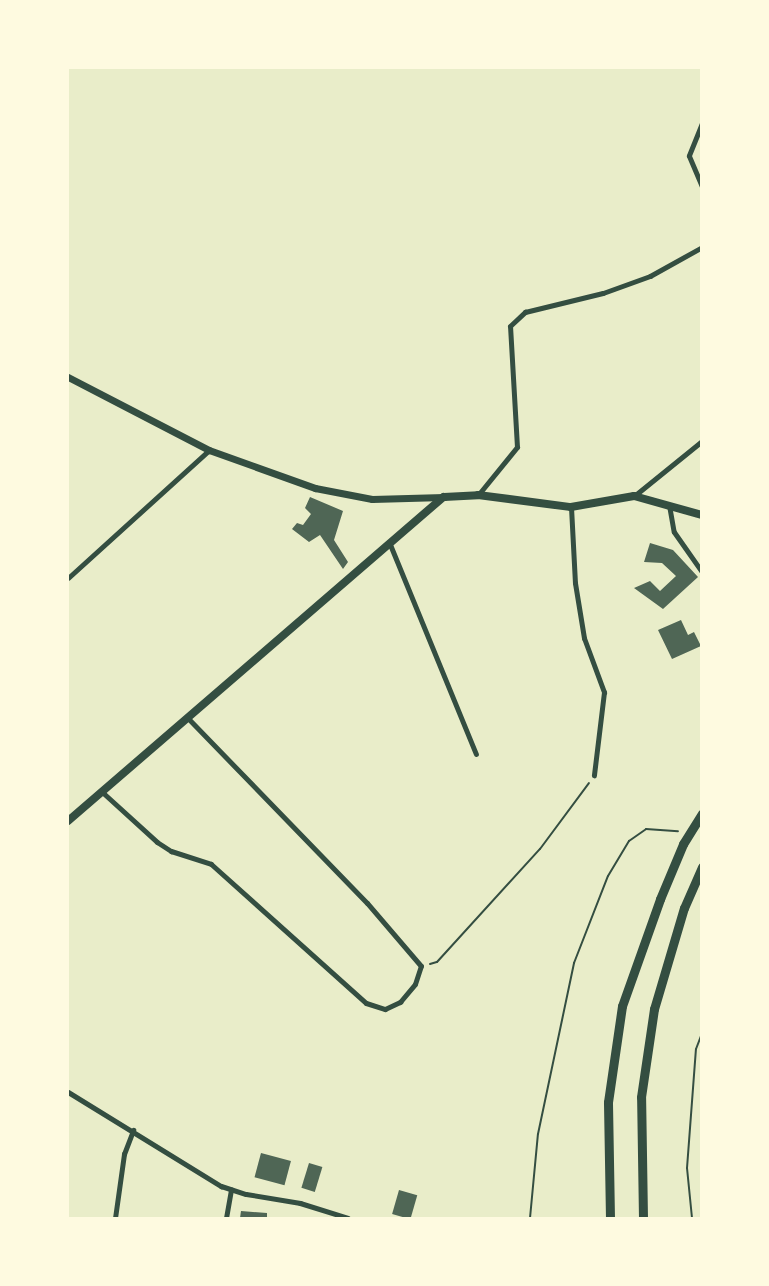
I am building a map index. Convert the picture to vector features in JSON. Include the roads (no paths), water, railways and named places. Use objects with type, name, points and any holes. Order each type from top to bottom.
[{"type":"highway","points":[[608,1218],[606,1205],[608,1102],[622,1005],[660,899],[683,844],[702,814]]},
{"type":"highway","points":[[643,1218],[641,1098],[654,1009],[684,908],[702,867]]},
{"type":"main road","points":[[68,821],[100,790],[389,541],[444,497],[478,495],[571,507],[634,496],[702,515]]},
{"type":"street","points":[[702,123],[689,156],[702,188]]},
{"type":"street","points":[[478,495],[517,447],[510,326],[525,312],[650,276],[702,247]]},
{"type":"street","points":[[68,377],[209,450],[338,494],[404,501],[444,497]]},
{"type":"street","points":[[634,496],[702,441]]},
{"type":"street","points":[[68,578],[209,450]]},
{"type":"street","points":[[669,505],[674,532],[702,572]]},
{"type":"street","points":[[571,507],[575,583],[584,638],[603,692],[594,776]]},
{"type":"street","points":[[389,541],[476,754]]},
{"type":"street","points":[[100,790],[157,842],[171,851],[211,864],[366,1003],[385,1009],[400,1002],[415,984],[421,966],[367,903],[186,716]]},
{"type":"street","points":[[68,1092],[231,1189],[300,1203],[348,1218]]},
{"type":"street","points":[[115,1218],[124,1154],[133,1130]]},
{"type":"street","points":[[226,1218],[231,1189]]}]
